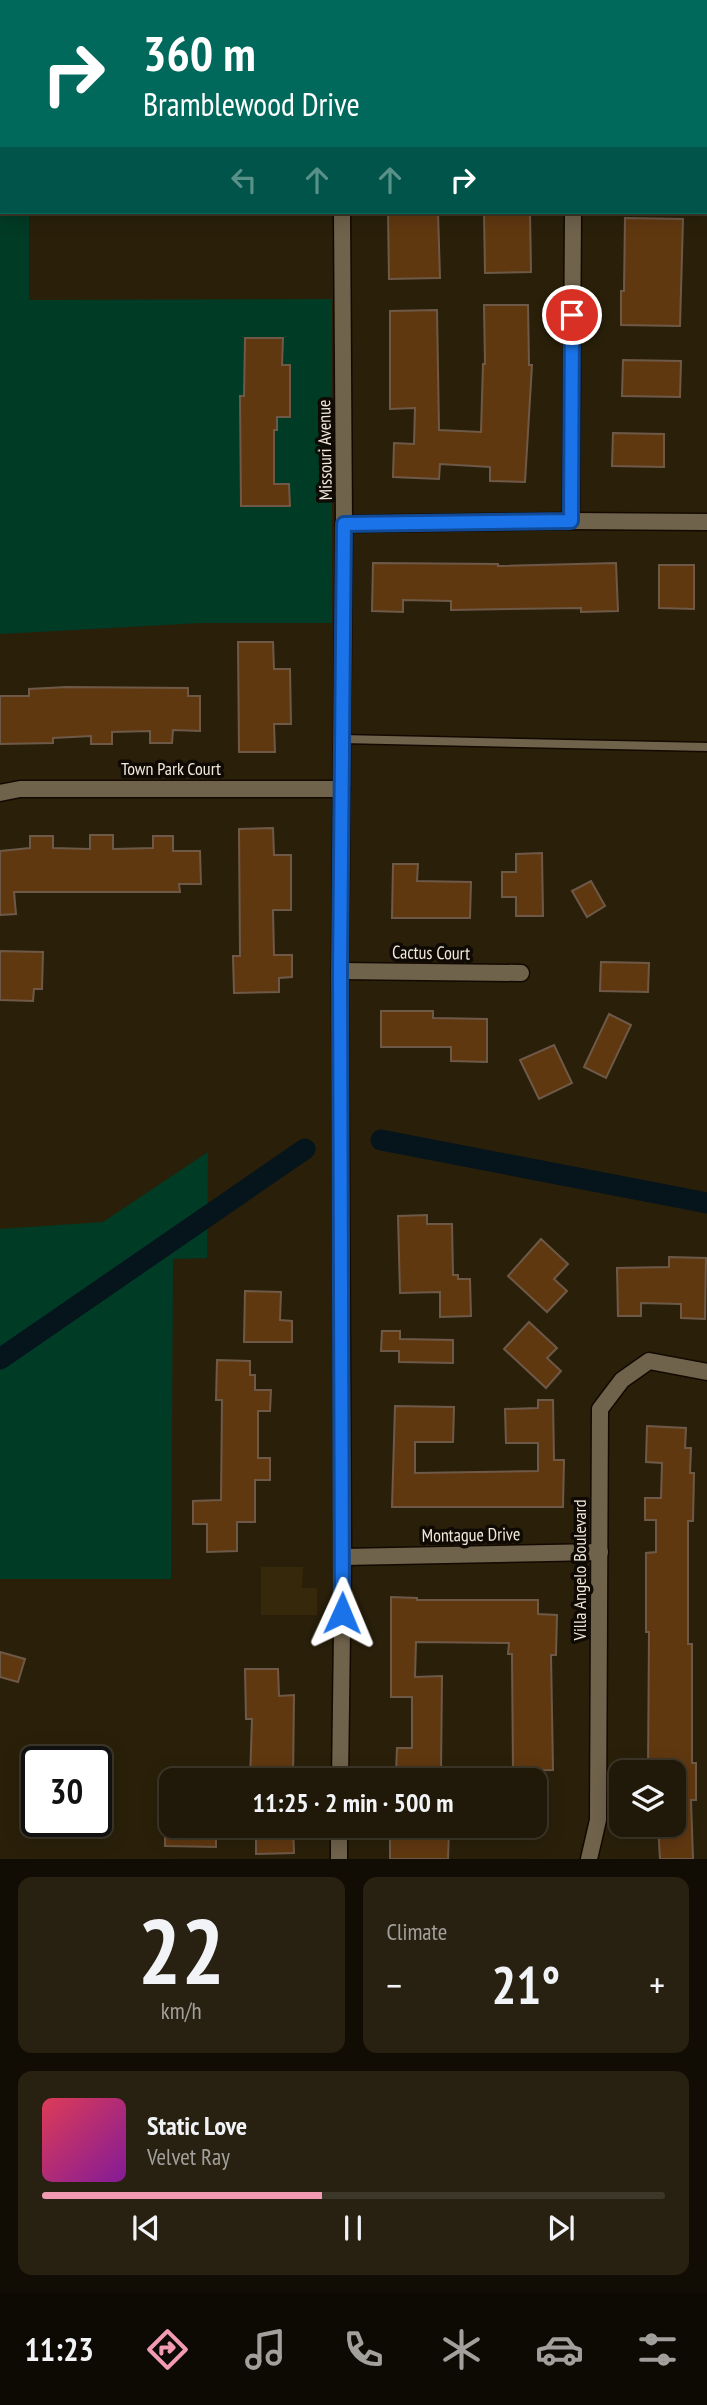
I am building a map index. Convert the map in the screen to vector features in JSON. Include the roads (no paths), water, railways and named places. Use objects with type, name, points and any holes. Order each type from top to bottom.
[{"type":"street","name":"Missouri Avenue","points":[[340,1768],[343,1557],[340,971],[344,524],[342,214]]},
{"type":"street","points":[[571,521],[573,214]]},
{"type":"street","points":[[344,524],[707,522]]},
{"type":"street","name":"Town Park Court","points":[[0,793],[20,789],[342,789]]},
{"type":"street","name":"Cactus Court","points":[[340,971],[521,973]]},
{"type":"street","name":"Villa Angelo Boulevard","points":[[589,1859],[598,1820],[600,1409],[622,1380],[649,1361],[707,1372]]},
{"type":"street","name":"Montague Drive","points":[[343,1557],[600,1552]]},
{"type":"street","points":[[339,1859],[340,1838]]},
{"type":"lane","points":[[342,739],[707,747]]},
{"type":"waterway","points":[[381,1140],[707,1203]]},
{"type":"waterway","points":[[0,1359],[305,1149]]}]
